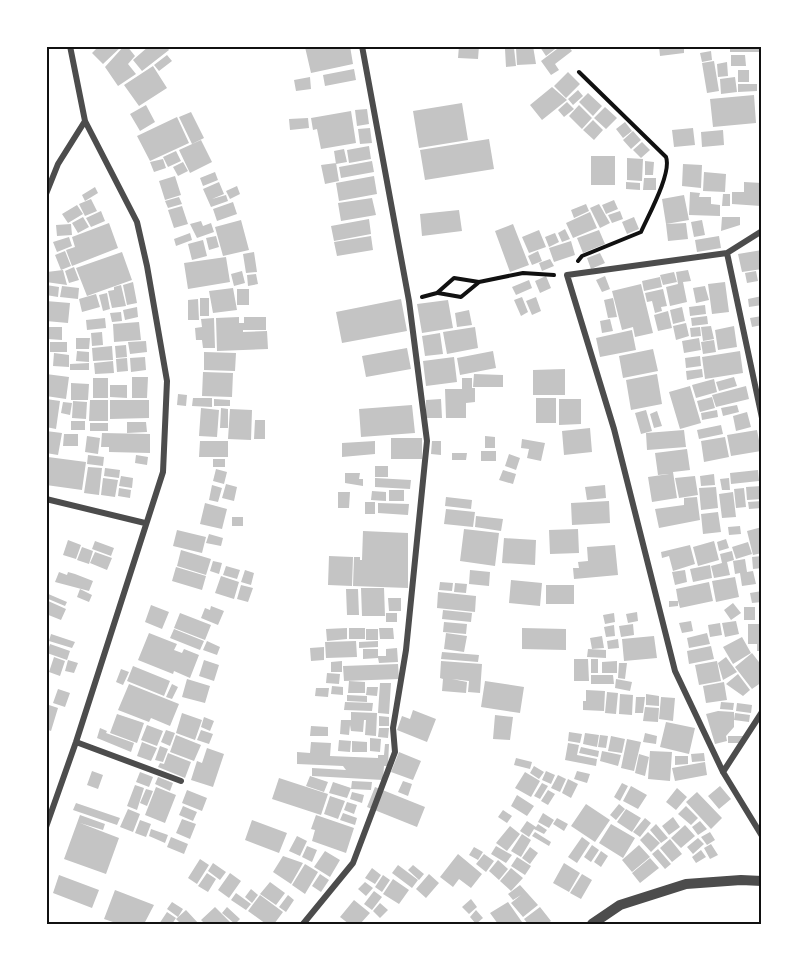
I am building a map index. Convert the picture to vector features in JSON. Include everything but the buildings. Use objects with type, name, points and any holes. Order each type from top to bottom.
[{"type":"street","points":[[46,827],[76,742],[163,472],[167,381],[137,222],[85,121],[70,46]]},
{"type":"street","points":[[303,924],[353,863],[395,752],[393,728],[406,650],[427,441],[410,301],[362,46]]},
{"type":"street","points":[[46,194],[58,164],[85,121]]},
{"type":"street","points":[[762,231],[727,253],[567,275],[614,429],[675,671],[723,772],[762,836]]},
{"type":"street","points":[[727,253],[762,418]]},
{"type":"street","points":[[46,499],[145,523]]},
{"type":"street","points":[[723,772],[762,712]]},
{"type":"street","points":[[76,742],[181,781]]},
{"type":"street","points":[[592,924],[620,905],[686,884],[741,880],[762,881]]},
{"type":"path","points":[[410,301],[437,293],[454,278],[479,282],[523,273],[567,275],[582,256],[641,232],[668,163],[666,158],[579,72]]},
{"type":"path","points":[[437,293],[461,297],[479,282]]}]
